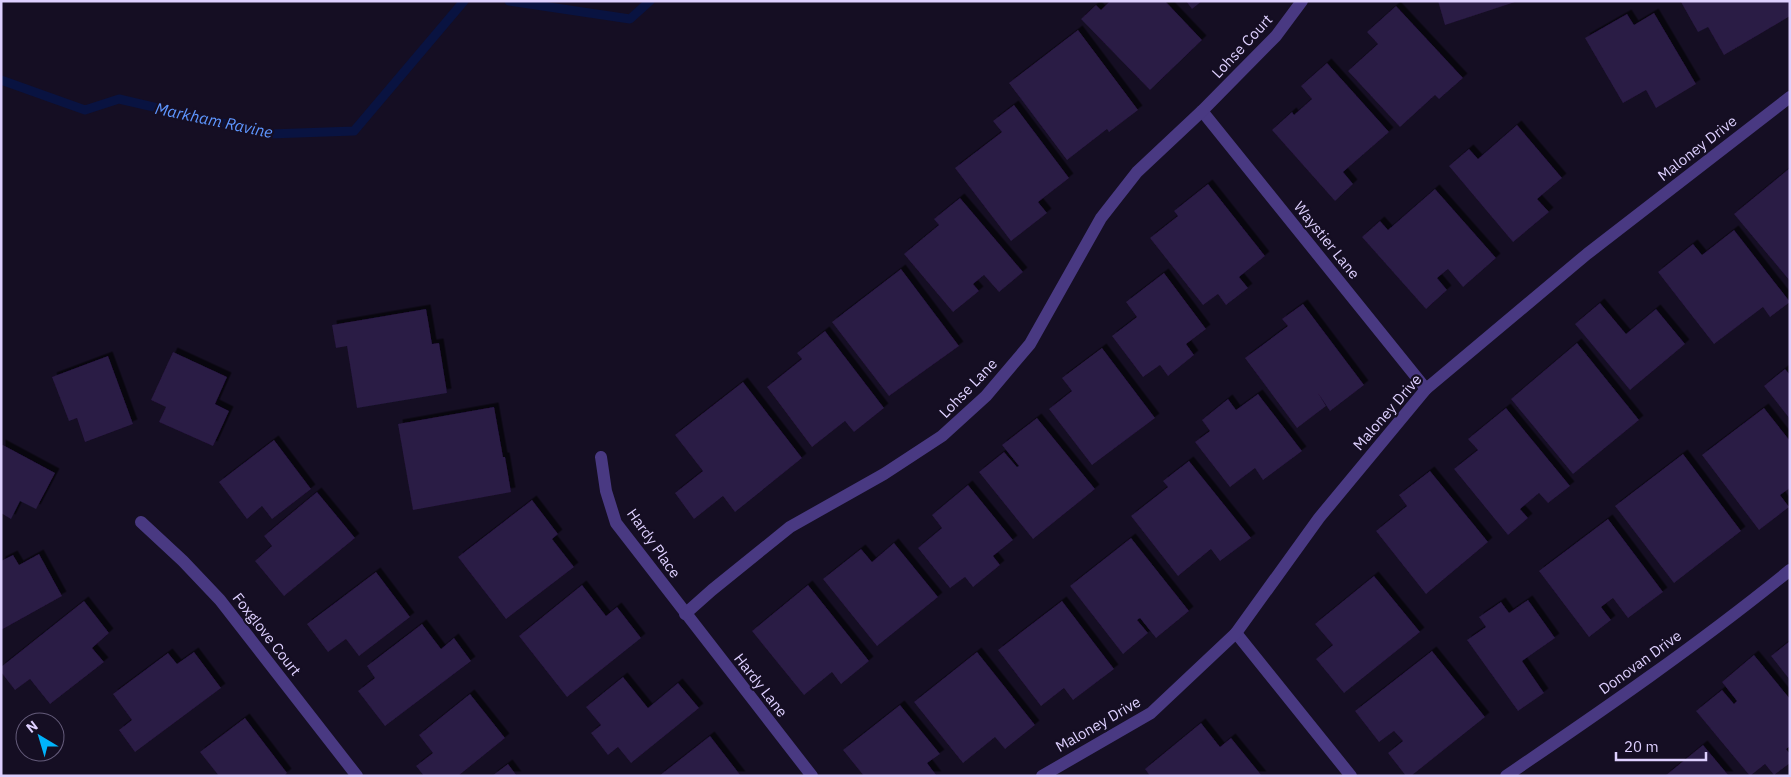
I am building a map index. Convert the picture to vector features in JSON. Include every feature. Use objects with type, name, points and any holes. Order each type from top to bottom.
[{"type":"street","name":"Lohse Court","points":[[1202,111],[1276,36],[1302,1]]},
{"type":"street","name":"Maloney Drive","points":[[1042,776],[1151,713],[1236,633],[1319,518],[1426,388],[1587,254],[1790,97]]},
{"type":"street","name":"Waystier Lane","points":[[1202,111],[1426,388]]},
{"type":"street","name":"Lohse Lane","points":[[686,614],[790,527],[884,474],[942,436],[986,396],[1030,344],[1101,218],[1137,172],[1202,111]]},
{"type":"street","name":"Hardy Place","points":[[601,457],[606,492],[616,523],[686,614]]},
{"type":"street","name":"Foxglove Court","points":[[141,522],[183,561],[220,600],[357,776]]},
{"type":"street","name":"Donovan Drive","points":[[1506,776],[1590,719],[1757,597],[1790,570]]},
{"type":"street","name":"Hardy Lane","points":[[686,614],[812,776]]},
{"type":"street","points":[[1236,633],[1351,776]]},
{"type":"building","points":[[1110,1],[1165,1],[1202,40],[1150,90],[1081,19],[1096,5],[1101,10]]},
{"type":"building","points":[[1186,1],[1202,1],[1192,9]]},
{"type":"building","points":[[1438,1],[1515,1],[1515,2],[1445,25]]},
{"type":"building","points":[[1790,1],[1790,16],[1724,55],[1708,27],[1698,32],[1681,2]]},
{"type":"building","points":[[1396,6],[1463,78],[1439,99],[1435,95],[1400,127],[1348,71],[1378,44],[1367,32]]},
{"type":"building","points":[[1654,13],[1696,84],[1656,108],[1646,90],[1623,103],[1585,38],[1627,14],[1634,25]]},
{"type":"building","points":[[1078,30],[1138,110],[1109,132],[1107,129],[1067,160],[1009,83]]},
{"type":"building","points":[[1327,63],[1389,132],[1343,172],[1353,184],[1335,201],[1272,130],[1292,112],[1294,115],[1312,99],[1301,86]]},
{"type":"building","points":[[1014,105],[1069,178],[1038,202],[1047,213],[1011,241],[955,168],[1002,132],[993,121]]},
{"type":"building","points":[[1517,125],[1562,178],[1537,199],[1549,212],[1513,242],[1449,166],[1469,149],[1478,159]]},
{"type":"building","points":[[1790,168],[1790,281],[1734,214]]},
{"type":"building","points":[[1208,184],[1265,256],[1239,277],[1248,288],[1226,305],[1218,294],[1203,305],[1150,238],[1178,216],[1174,211]]},
{"type":"building","points":[[1435,189],[1496,258],[1463,287],[1448,269],[1437,278],[1447,290],[1426,309],[1362,237],[1380,221],[1388,230]]},
{"type":"building","points":[[960,198],[1023,272],[999,292],[984,275],[973,284],[979,291],[953,312],[904,254],[939,225],[934,219]]},
{"type":"building","points":[[1734,230],[1790,302],[1770,317],[1763,307],[1714,344],[1658,272],[1693,244],[1702,255]]},
{"type":"building","points":[[901,269],[959,346],[889,396],[832,322]]},
{"type":"building","points":[[1164,273],[1206,329],[1186,344],[1194,355],[1168,376],[1160,365],[1143,377],[1112,336],[1137,317],[1126,302]]},
{"type":"building","points":[[1600,303],[1626,334],[1656,309],[1685,344],[1630,390],[1575,324]]},
{"type":"building","points":[[1303,304],[1364,385],[1330,411],[1318,393],[1326,406],[1297,428],[1245,358],[1288,326],[1282,319]]},
{"type":"building","points":[[426,309],[432,344],[439,343],[447,393],[357,408],[347,346],[336,348],[332,325]]},
{"type":"building","points":[[825,331],[884,408],[854,432],[845,421],[812,447],[767,387],[802,359],[797,353]]},
{"type":"building","points":[[1577,343],[1639,420],[1573,474],[1511,399]]},
{"type":"building","points":[[1102,348],[1155,418],[1092,465],[1049,409],[1072,391],[1062,378]]},
{"type":"building","points":[[173,352],[227,377],[215,404],[229,411],[213,446],[159,422],[166,407],[151,400]]},
{"type":"building","points":[[108,356],[133,424],[85,442],[77,418],[69,421],[52,377]]},
{"type":"building","points":[[1785,369],[1790,375],[1790,419],[1764,386]]},
{"type":"building","points":[[743,382],[802,458],[735,512],[723,496],[694,519],[675,493],[703,471],[675,435]]},
{"type":"building","points":[[1258,394],[1302,451],[1263,480],[1255,468],[1230,487],[1195,442],[1210,431],[1202,420],[1228,399],[1236,410]]},
{"type":"building","points":[[494,407],[511,492],[413,510],[398,424]]},
{"type":"building","points":[[1506,408],[1570,486],[1548,503],[1539,493],[1520,509],[1528,518],[1508,535],[1454,469],[1478,450],[1468,439]]},
{"type":"building","points":[[1764,408],[1790,441],[1790,488],[1780,495],[1789,507],[1759,530],[1702,455]]},
{"type":"building","points":[[1037,418],[1095,489],[1033,539],[979,472],[1004,452],[1017,467],[1019,466],[1002,445]]},
{"type":"building","points":[[274,440],[311,489],[272,519],[262,506],[247,519],[219,482]]},
{"type":"building","points":[[1,444],[55,473],[36,509],[20,501],[11,519],[1,513]]},
{"type":"building","points":[[1683,454],[1741,531],[1674,583],[1615,506]]},
{"type":"building","points":[[1189,461],[1251,538],[1220,561],[1211,549],[1178,576],[1131,516],[1168,487],[1163,481]]},
{"type":"building","points":[[1430,471],[1488,542],[1426,594],[1376,531],[1407,506],[1399,495]]},
{"type":"building","points":[[968,485],[1013,540],[993,556],[1000,565],[973,587],[965,577],[950,588],[918,548],[942,528],[932,515]]},
{"type":"building","points":[[317,492],[355,538],[284,596],[255,561],[272,546],[264,536]]},
{"type":"building","points":[[532,500],[558,534],[552,539],[574,567],[506,619],[458,557]]},
{"type":"building","points":[[1608,519],[1663,592],[1628,618],[1613,598],[1601,607],[1611,620],[1589,637],[1539,571]]},
{"type":"building","points":[[1131,538],[1189,611],[1156,638],[1140,618],[1137,620],[1148,633],[1123,654],[1070,586]]},
{"type":"building","points":[[894,543],[938,597],[877,646],[823,579],[861,549],[872,562]]},
{"type":"building","points":[[39,554],[62,596],[1,630],[1,561],[13,555],[19,565]]},
{"type":"building","points":[[376,572],[410,617],[359,656],[346,639],[328,652],[307,624]]},
{"type":"building","points":[[1374,576],[1420,632],[1344,693],[1316,659],[1333,645],[1315,624]]},
{"type":"building","points":[[582,585],[606,616],[617,607],[641,638],[567,697],[519,636]]},
{"type":"building","points":[[808,585],[869,661],[841,684],[832,672],[804,695],[752,631]]},
{"type":"building","points":[[1528,600],[1555,638],[1522,661],[1544,693],[1518,711],[1467,640],[1486,627],[1479,617],[1501,602],[1509,613]]},
{"type":"building","points":[[84,601],[109,633],[92,648],[104,662],[50,704],[30,679],[15,690],[1,672],[1,667]]},
{"type":"building","points":[[1062,601],[1114,669],[1073,700],[1064,688],[1041,706],[998,650]]},
{"type":"building","points":[[422,624],[441,649],[454,638],[471,661],[385,726],[358,691],[375,678],[367,666]]},
{"type":"building","points":[[1790,641],[1790,680],[1771,656]]},
{"type":"building","points":[[1432,651],[1485,717],[1411,776],[1406,776],[1388,753],[1403,741],[1394,731],[1379,742],[1355,711]]},
{"type":"building","points":[[194,652],[221,688],[135,752],[119,730],[132,720],[113,694],[168,653],[177,664]]},
{"type":"building","points":[[977,652],[1035,725],[1005,749],[995,737],[963,763],[914,702]]},
{"type":"building","points":[[1754,655],[1790,699],[1790,746],[1786,749],[1790,754],[1790,763],[1774,775],[1765,764],[1750,776],[1696,711],[1722,690],[1734,704],[1737,701],[1722,682]]},
{"type":"building","points":[[623,677],[648,708],[678,683],[699,708],[631,763],[618,747],[608,755],[591,733],[601,725],[586,707]]},
{"type":"building","points":[[470,694],[505,738],[458,776],[424,776],[416,766],[433,753],[419,735]]},
{"type":"building","points":[[900,705],[940,754],[927,763],[937,776],[864,776],[843,750]]},
{"type":"building","points":[[245,718],[287,773],[284,776],[219,776],[200,752]]},
{"type":"building","points":[[1201,723],[1220,747],[1231,738],[1262,776],[1150,776],[1145,769]]},
{"type":"building","points":[[710,736],[741,776],[659,776]]},
{"type":"building","points":[[1703,745],[1729,776],[1665,776]]},
{"type":"building","points":[[508,764],[517,776],[492,776]]},
{"type":"waterway","name":"Markham Ravine","points":[[1,80],[85,110],[119,99],[270,134],[354,131],[464,1]]},
{"type":"waterway","name":"Markham Ravine","points":[[509,1],[630,19],[650,1]]}]
